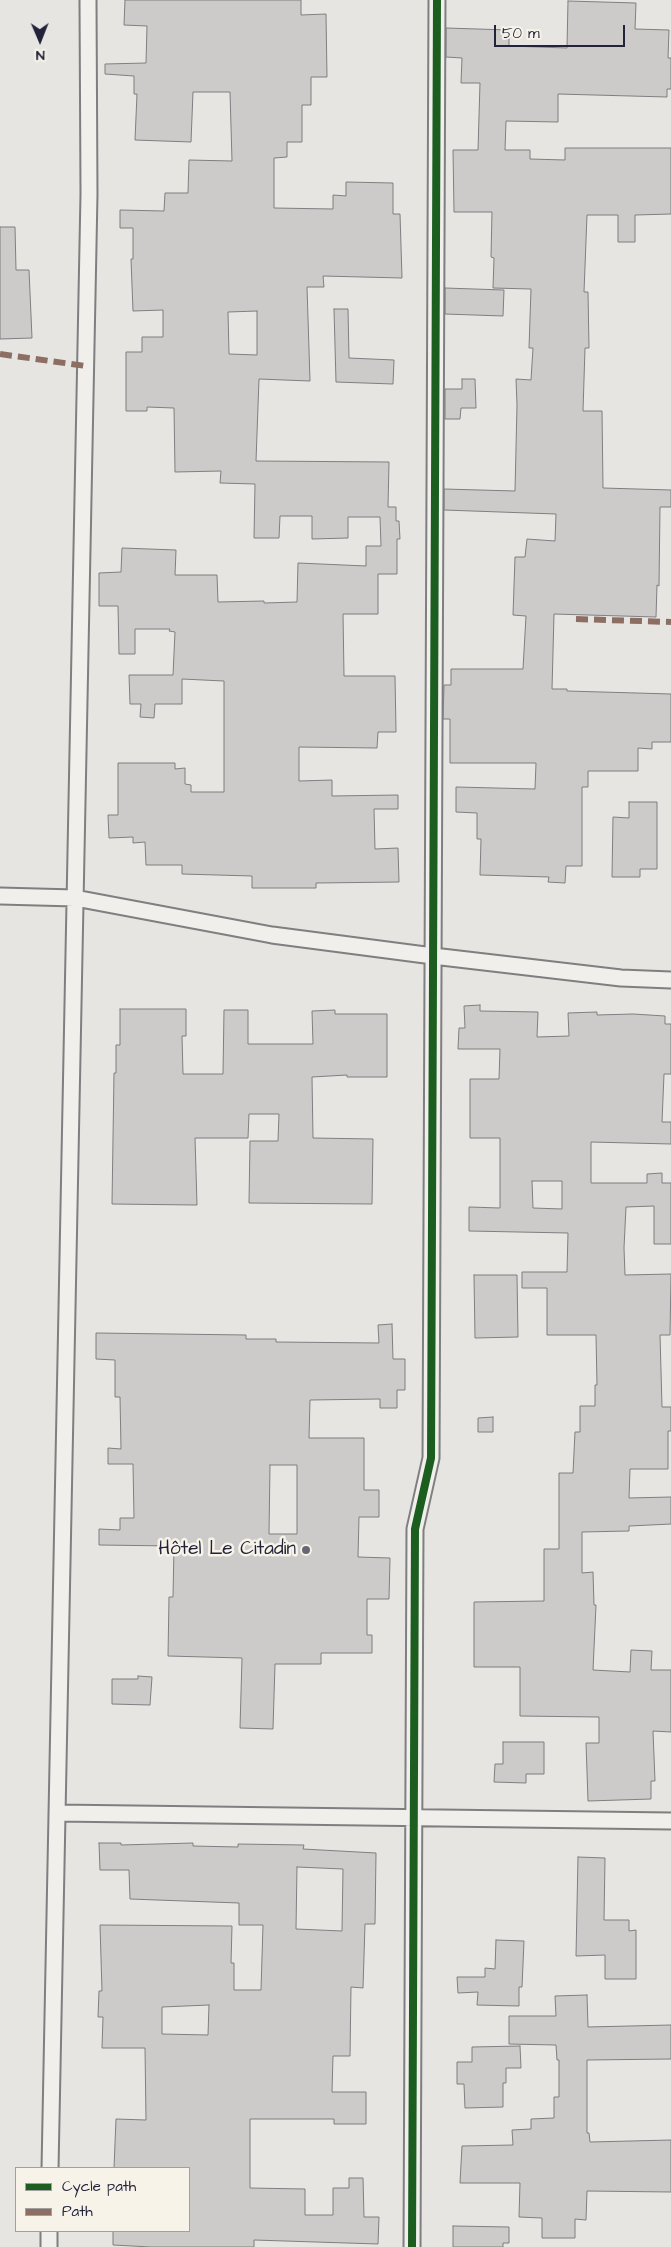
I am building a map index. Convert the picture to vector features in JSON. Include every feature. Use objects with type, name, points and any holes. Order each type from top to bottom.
[{"type":"street","points":[[50,2167],[89,204],[88,0]]},
{"type":"street","points":[[412,2247],[415,1529],[431,1458],[437,0]]},
{"type":"street","points":[[0,896],[75,898],[272,935],[621,978],[671,980]]},
{"type":"street","points":[[57,1813],[671,1821]]},
{"type":"street","points":[[49,2232],[49,2247]]},
{"type":"building","points":[[125,0],[301,0],[301,15],[326,14],[327,77],[311,77],[311,105],[302,105],[302,142],[287,142],[287,157],[274,158],[274,208],[333,209],[333,195],[346,196],[346,182],[393,183],[393,214],[400,214],[402,278],[323,276],[324,287],[307,287],[310,381],[259,379],[256,461],[389,462],[388,507],[396,507],[396,521],[399,521],[400,539],[397,539],[397,574],[378,574],[378,614],[343,614],[344,676],[395,676],[396,732],[378,732],[377,748],[299,747],[299,781],[332,780],[332,796],[398,795],[398,809],[374,809],[375,849],[398,848],[399,882],[316,883],[316,888],[252,888],[252,876],[182,874],[182,865],[146,865],[145,842],[133,843],[133,837],[109,838],[108,815],[118,815],[118,763],[175,763],[175,769],[185,768],[185,784],[191,785],[191,792],[224,792],[224,681],[182,679],[182,704],[155,704],[154,718],[140,717],[141,704],[130,704],[129,675],[173,675],[175,632],[169,631],[170,629],[135,629],[135,654],[119,654],[118,606],[99,606],[99,573],[121,572],[122,548],[176,550],[175,575],[217,575],[218,602],[264,601],[264,603],[297,602],[298,563],[366,566],[366,546],[381,546],[380,517],[348,517],[348,538],[312,539],[312,516],[280,516],[279,538],[254,538],[255,484],[220,483],[221,471],[175,472],[174,408],[147,407],[147,411],[126,411],[126,352],[142,352],[142,337],[163,337],[163,310],[133,311],[131,259],[133,259],[133,228],[120,228],[120,210],[164,211],[165,193],[188,193],[189,160],[232,161],[230,92],[193,92],[191,142],[135,140],[137,94],[134,94],[134,76],[105,74],[105,64],[146,63],[147,26],[124,25]],"holes":[[[257,311],[257,355],[229,354],[228,312]]]},
{"type":"building","points":[[568,1],[636,3],[635,29],[669,30],[668,58],[671,58],[671,89],[667,89],[667,97],[558,94],[558,122],[506,121],[505,150],[530,150],[530,159],[565,160],[565,148],[671,148],[671,214],[635,215],[635,242],[618,242],[618,215],[587,215],[584,292],[588,292],[589,348],[585,348],[583,411],[602,411],[603,488],[671,490],[671,507],[660,507],[659,586],[657,585],[656,617],[554,614],[552,689],[671,694],[671,742],[652,742],[652,749],[638,748],[638,771],[588,771],[588,787],[582,787],[582,866],[566,866],[565,883],[548,882],[549,877],[480,875],[481,839],[477,839],[477,813],[456,812],[456,787],[535,789],[536,763],[450,763],[450,719],[443,719],[444,685],[451,685],[451,669],[523,669],[526,616],[513,615],[515,557],[525,557],[527,539],[555,541],[556,514],[444,510],[444,489],[515,491],[516,379],[531,380],[533,348],[529,348],[531,289],[493,288],[494,258],[491,257],[492,212],[454,212],[453,150],[478,150],[480,83],[461,83],[462,58],[446,57],[446,28],[509,30],[509,46],[567,48]]},
{"type":"building","points":[[0,227],[15,227],[16,270],[29,270],[32,338],[0,339]]},
{"type":"building","points":[[445,288],[504,290],[503,316],[445,314]]},
{"type":"building","points":[[334,309],[348,309],[349,358],[394,360],[393,384],[336,382]]},
{"type":"building","points":[[462,379],[475,379],[476,408],[461,408],[460,419],[445,419],[445,389],[462,389]]},
{"type":"building","points":[[629,802],[657,802],[657,869],[640,869],[640,877],[612,877],[613,817],[629,818]]},
{"type":"building","points":[[480,1005],[480,1011],[538,1012],[537,1037],[569,1036],[568,1013],[597,1012],[597,1015],[633,1014],[665,1016],[665,1024],[671,1024],[671,1074],[664,1074],[662,1122],[671,1122],[671,1144],[591,1142],[591,1183],[647,1183],[647,1174],[662,1173],[662,1183],[671,1183],[671,1244],[654,1244],[654,1206],[626,1207],[624,1248],[625,1275],[671,1274],[670,1335],[660,1335],[662,1407],[671,1407],[671,1431],[668,1431],[668,1469],[630,1469],[629,1498],[671,1497],[671,1524],[629,1526],[629,1531],[582,1532],[582,1573],[593,1572],[594,1605],[596,1605],[593,1670],[630,1672],[631,1650],[652,1651],[651,1670],[671,1670],[671,1732],[653,1731],[655,1781],[651,1781],[651,1799],[588,1801],[586,1743],[599,1743],[599,1717],[520,1716],[520,1667],[474,1667],[474,1602],[544,1601],[544,1549],[559,1549],[559,1473],[573,1473],[575,1432],[580,1432],[580,1406],[595,1406],[595,1385],[597,1385],[596,1335],[547,1335],[547,1288],[522,1288],[522,1272],[567,1272],[568,1233],[469,1231],[469,1207],[500,1208],[500,1138],[470,1138],[470,1079],[499,1079],[500,1049],[458,1049],[459,1028],[465,1028],[464,1006]],"holes":[[[532,1181],[562,1181],[562,1209],[533,1208]]]},
{"type":"building","points":[[120,1009],[186,1009],[186,1036],[182,1036],[183,1074],[223,1074],[224,1010],[248,1010],[248,1044],[313,1044],[312,1011],[335,1010],[335,1014],[387,1014],[387,1077],[347,1077],[347,1075],[312,1077],[313,1138],[373,1139],[372,1204],[249,1203],[250,1141],[278,1141],[279,1114],[249,1114],[248,1138],[195,1138],[197,1205],[112,1204],[114,1073],[116,1073],[116,1045],[120,1045]]},
{"type":"building","points":[[474,1275],[517,1275],[518,1337],[475,1338]]},
{"type":"building","points":[[392,1324],[393,1359],[405,1359],[405,1390],[397,1390],[397,1408],[380,1408],[380,1399],[310,1400],[309,1438],[364,1438],[364,1490],[379,1490],[379,1517],[359,1517],[358,1557],[390,1558],[389,1599],[367,1599],[367,1635],[372,1635],[372,1653],[321,1653],[321,1664],[275,1664],[273,1729],[240,1728],[242,1658],[168,1656],[169,1597],[173,1597],[174,1546],[99,1545],[99,1529],[120,1530],[120,1518],[134,1518],[133,1464],[108,1464],[108,1448],[121,1449],[120,1397],[115,1397],[115,1360],[96,1359],[96,1333],[246,1335],[246,1339],[276,1339],[276,1342],[379,1343],[378,1325]],"holes":[[[270,1465],[297,1465],[297,1534],[269,1534]]]},
{"type":"building","points":[[493,1417],[493,1432],[478,1432],[478,1418]]},
{"type":"building","points":[[138,1676],[152,1677],[150,1705],[112,1704],[112,1679],[138,1679]]},
{"type":"building","points":[[503,1742],[544,1742],[544,1774],[526,1774],[526,1783],[494,1782],[495,1764],[503,1764]]},
{"type":"building","points":[[99,1843],[121,1843],[121,1845],[193,1843],[193,1846],[238,1847],[238,1844],[304,1845],[303,1849],[376,1853],[375,1924],[365,1924],[363,1988],[351,1987],[350,2056],[333,2056],[332,2092],[366,2092],[366,2124],[334,2124],[334,2119],[250,2119],[250,2188],[305,2189],[305,2215],[333,2215],[333,2188],[349,2188],[349,2178],[363,2178],[364,2217],[379,2217],[378,2244],[254,2240],[254,2247],[113,2245],[113,2232],[190,2232],[190,2167],[114,2167],[116,2119],[146,2120],[145,2048],[102,2048],[103,2017],[98,2017],[99,1991],[102,1991],[100,1925],[232,1926],[231,1963],[234,1963],[234,1990],[261,1990],[263,1925],[239,1925],[239,1903],[130,1899],[129,1870],[100,1870]],"holes":[[[297,1867],[343,1869],[342,1931],[296,1929]],[[209,2005],[208,2035],[162,2034],[162,2007]]]},
{"type":"building","points":[[578,1857],[605,1858],[604,1920],[629,1920],[629,1931],[636,1930],[636,1979],[605,1979],[605,1955],[576,1956]]},
{"type":"building","points":[[496,1940],[524,1941],[522,1987],[519,1987],[519,2006],[477,2005],[478,1992],[458,1993],[457,1977],[485,1977],[485,1968],[495,1969]]},
{"type":"building","points":[[587,1995],[588,2027],[671,2025],[671,2059],[587,2060],[587,2133],[589,2133],[590,2142],[671,2140],[671,2192],[587,2191],[586,2220],[575,2219],[575,2238],[542,2238],[542,2218],[519,2217],[520,2183],[460,2183],[462,2146],[513,2145],[512,2130],[531,2129],[531,2119],[554,2118],[554,2097],[559,2097],[559,2060],[557,2060],[556,2045],[509,2044],[509,2016],[556,2016],[555,1996]]},
{"type":"building","points":[[520,2046],[521,2068],[506,2068],[506,2083],[503,2083],[503,2107],[465,2108],[464,2084],[457,2084],[457,2062],[472,2062],[472,2047]]},
{"type":"building","points":[[453,2226],[509,2227],[509,2243],[503,2243],[503,2247],[453,2247]]},
{"type":"marked path","points":[[0,354],[86,366]]},
{"type":"marked path","points":[[576,619],[671,622]]},
{"type":"cycle path","points":[[412,2247],[415,1529],[431,1458],[437,0]]},
{"type":"place","name":"Hôtel Le Citadin","points":[[306,1550]]}]
